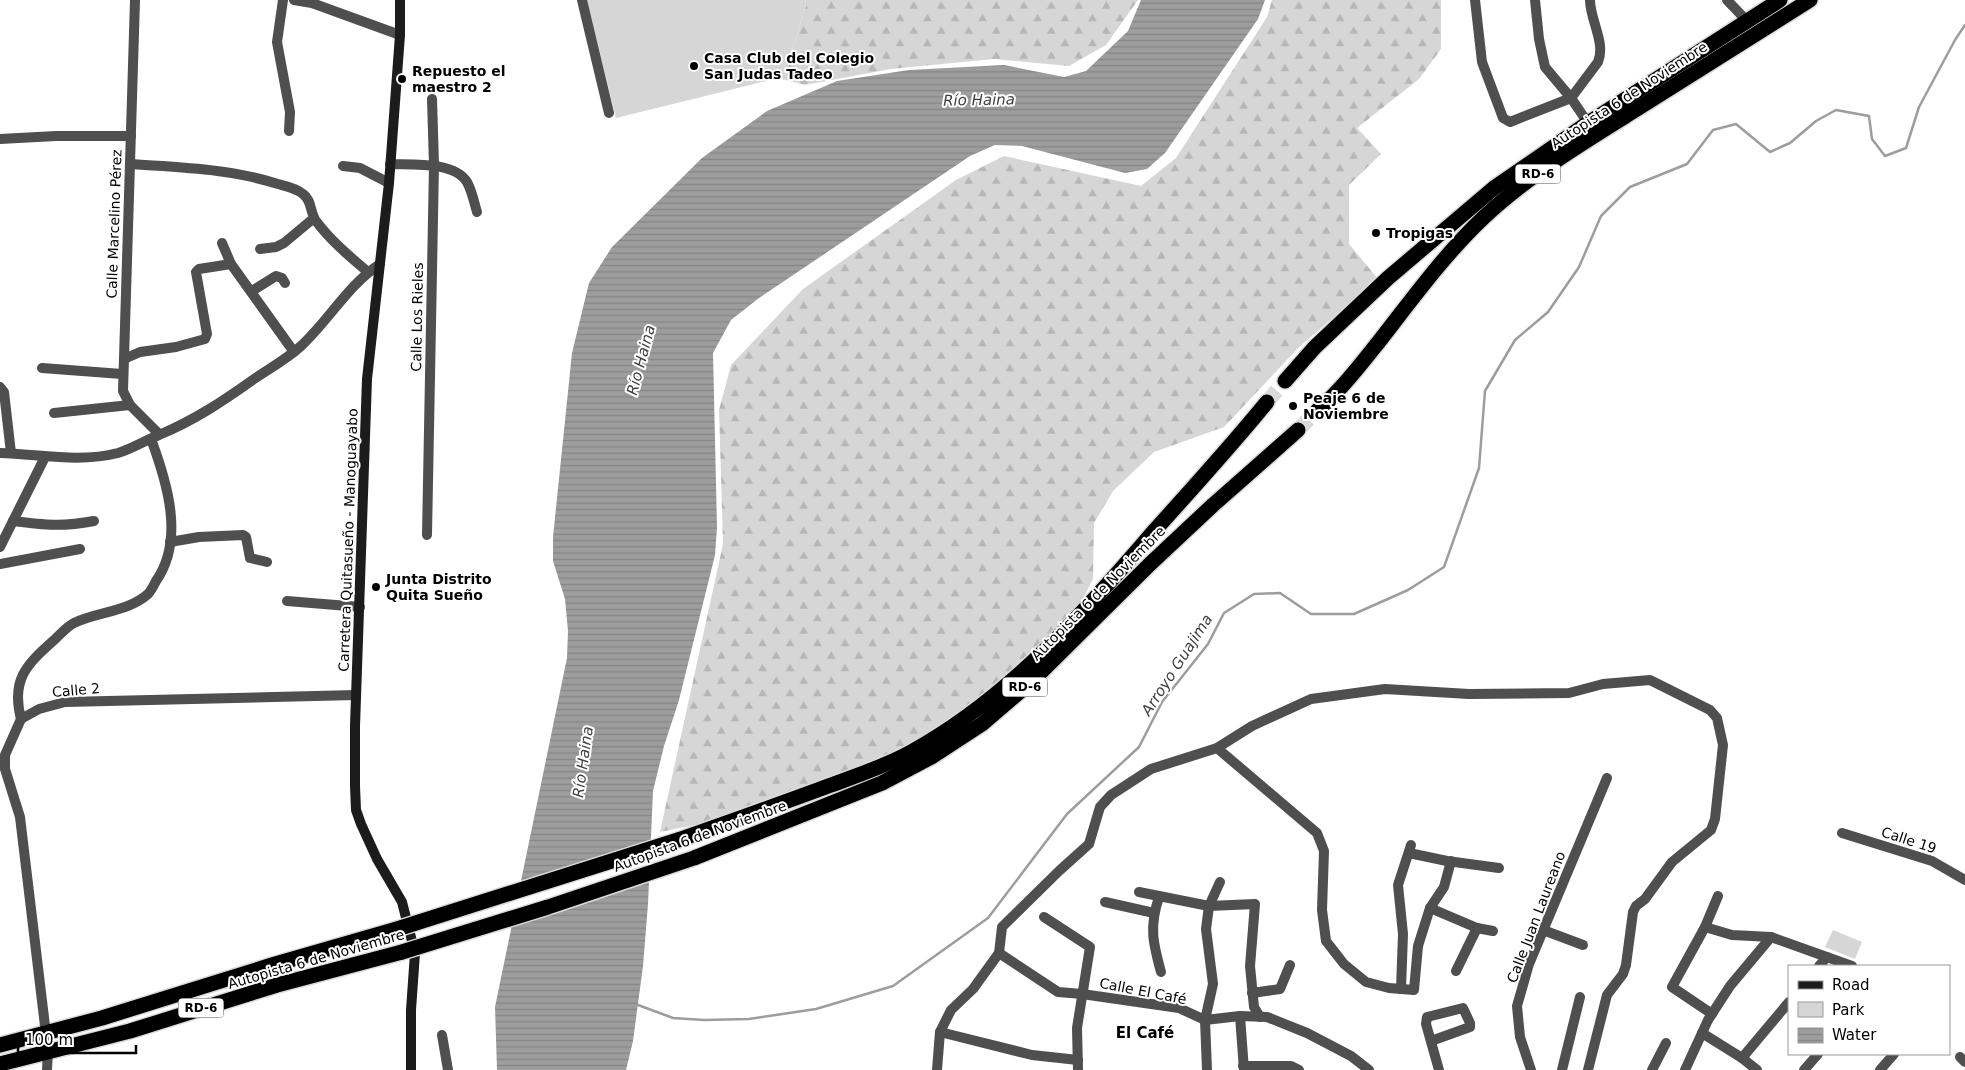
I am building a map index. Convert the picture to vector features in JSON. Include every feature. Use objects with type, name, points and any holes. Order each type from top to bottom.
[{"type":"highway","name":"Autopista 6 de Noviembre","points":[[1285,381],[1315,347],[1401,268],[1494,188],[1588,123],[1780,0]]},
{"type":"highway","name":"Autopista 6 de Noviembre","points":[[1318,410],[1331,399],[1356,370],[1420,289],[1461,240],[1484,217],[1536,175],[1580,144],[1810,0]]},
{"type":"highway","points":[[1401,268],[1420,289]]},
{"type":"highway","name":"Autopista 6 de Noviembre","points":[[0,1045],[102,1018],[272,965],[397,929],[678,840],[867,772],[910,752],[949,728],[984,703],[1056,639],[1105,588],[1267,402]]},
{"type":"highway","name":"Autopista 6 de Noviembre","points":[[0,1064],[130,1031],[277,985],[402,952],[548,907],[694,858],[882,783],[933,756],[982,724],[1030,683],[1199,518],[1298,430]]},
{"type":"street","name":"Calle Marcelino Pérez","points":[[135,0],[122,374],[123,391],[130,405],[155,437]]},
{"type":"street","points":[[283,0],[277,42],[290,112],[290,131]]},
{"type":"street","points":[[294,0],[312,3],[400,35]]},
{"type":"street","name":"Carretera Quitasueño - Manoguayabo","points":[[400,0],[400,35],[390,164],[367,379],[356,694],[356,810],[377,859],[402,902],[415,953],[411,1010],[411,1070]]},
{"type":"street","points":[[582,0],[609,113]]},
{"type":"street","points":[[1475,0],[1482,62],[1505,120],[1510,122],[1571,98],[1598,62],[1600,55],[1590,0]]},
{"type":"street","points":[[1535,0],[1539,39],[1545,68],[1571,98],[1588,123]]},
{"type":"street","points":[[1727,0],[1747,21]]},
{"type":"street","name":"Calle Los Rieles","points":[[426,535],[434,165],[432,99]]},
{"type":"street","points":[[0,139],[56,136],[131,136]]},
{"type":"street","points":[[130,164],[242,174],[294,188],[304,194],[310,202],[314,218],[338,247],[368,272]]},
{"type":"street","points":[[390,164],[434,165],[461,176],[466,181],[477,212]]},
{"type":"street","points":[[343,166],[360,168],[388,183]]},
{"type":"street","points":[[260,249],[276,247],[284,243],[314,218]]},
{"type":"street","points":[[222,243],[231,264],[294,352]]},
{"type":"street","points":[[124,359],[140,352],[176,347],[204,339],[207,334],[196,272],[199,269],[231,264]]},
{"type":"street","points":[[0,453],[80,458],[118,453],[206,412],[294,352],[311,336],[330,312],[368,272],[380,264]]},
{"type":"street","points":[[252,291],[276,276],[282,278],[285,283]]},
{"type":"street","points":[[42,368],[122,374]]},
{"type":"street","points":[[0,387],[4,392],[11,453]]},
{"type":"street","points":[[54,413],[130,405]]},
{"type":"street","points":[[47,1070],[48,1051],[20,817],[5,769],[3,755],[21,719],[17,703],[20,680],[31,660],[73,624],[128,605],[148,594],[165,569],[170,542],[171,522],[169,500],[155,437]]},
{"type":"street","points":[[0,547],[45,457]]},
{"type":"street","points":[[13,521],[53,526],[94,521]]},
{"type":"street","points":[[170,542],[199,536],[243,535],[246,537],[250,558],[267,562]]},
{"type":"street","points":[[0,564],[80,549]]},
{"type":"street","points":[[286,601],[360,607]]},
{"type":"street","points":[[938,1070],[940,1032],[951,1010],[973,989],[999,953],[1002,927],[1089,844],[1100,807],[1111,795],[1151,769],[1218,748],[1252,726],[1311,699],[1385,690],[1469,694],[1569,693],[1603,684],[1650,680],[1710,710],[1717,718],[1724,745],[1715,820],[1711,830],[1672,862],[1645,899],[1636,906],[1633,912],[1626,965],[1623,974],[1607,995],[1588,1070]]},
{"type":"street","name":"Calle 2","points":[[21,719],[39,709],[65,702],[356,694]]},
{"type":"street","points":[[1218,748],[1316,833],[1324,851],[1322,910],[1326,941],[1344,964],[1366,982],[1389,988],[1414,990],[1416,987],[1418,946],[1430,908],[1444,886],[1451,861]]},
{"type":"street","name":"Calle Juan Laureano","points":[[1531,1070],[1520,1037],[1517,1006],[1529,964],[1606,778]]},
{"type":"street","name":"Calle 19","points":[[1842,833],[1932,861],[1965,880]]},
{"type":"street","points":[[1401,989],[1404,934],[1398,885],[1410,849],[1451,861],[1498,868]]},
{"type":"street","points":[[1207,1070],[1205,1020],[1213,984],[1206,930],[1209,906],[1220,882]]},
{"type":"street","points":[[1139,892],[1209,906],[1255,904],[1250,966],[1254,1007],[1260,1017]]},
{"type":"street","points":[[1712,1014],[1672,986],[1705,927],[1718,896]]},
{"type":"street","points":[[1159,897],[1154,913],[1152,940],[1161,972]]},
{"type":"street","points":[[1105,902],[1154,913]]},
{"type":"street","points":[[1430,908],[1477,928],[1493,931]]},
{"type":"street","points":[[940,1032],[1078,1065],[1077,1028],[1090,947],[1044,917]]},
{"type":"street","points":[[1705,927],[1732,935],[1771,937],[1849,965]]},
{"type":"street","points":[[1456,971],[1477,928]]},
{"type":"street","points":[[1543,930],[1584,945]]},
{"type":"street","points":[[1686,1070],[1712,1014],[1730,986],[1771,937]]},
{"type":"street","name":"Calle El Café","points":[[999,953],[1058,992],[1179,1008],[1205,1020]]},
{"type":"street","points":[[1820,965],[1827,957]]},
{"type":"street","points":[[1252,993],[1280,990],[1290,965]]},
{"type":"street","points":[[1562,1070],[1580,997]]},
{"type":"street","points":[[1742,1058],[1788,1003]]},
{"type":"street","points":[[1205,1020],[1240,1016],[1266,1017],[1307,1033],[1351,1056],[1369,1070]]},
{"type":"street","points":[[1240,1016],[1243,1068],[1291,1066],[1299,1070]]},
{"type":"street","points":[[1702,1033],[1742,1058],[1757,1070]]},
{"type":"street","points":[[442,1035],[448,1070]]},
{"type":"street","points":[[1431,1041],[1439,1070]]},
{"type":"street","points":[[1652,1070],[1666,1043]]},
{"type":"street","points":[[1804,1070],[1817,1055]]},
{"type":"street","points":[[1880,1070],[1893,1055]]},
{"type":"green space","name":"Casa Club del Colegio San Judas Tadeo","points":[[587,0],[805,0],[806,5],[791,54],[778,78],[616,118]]},
{"type":"green space","points":[[805,0],[1138,0],[1106,45],[1069,66],[994,59],[891,69],[805,85],[778,78],[791,54],[806,5]]},
{"type":"green space","points":[[1272,0],[1441,0],[1441,49],[1419,79],[1357,128],[1381,154],[1349,185],[1349,244],[1378,279],[1298,348],[1224,427],[1154,452],[1113,491],[1094,523],[1093,579],[1076,612],[1011,675],[947,724],[868,766],[699,824],[660,832],[723,544],[719,410],[731,365],[803,289],[956,180],[1004,156],[1141,186],[1176,158],[1267,17]]},
{"type":"green space","points":[[1833,930],[1862,942],[1855,959],[1825,947]]},
{"type":"water","name":"Río Haina","points":[[1141,0],[1265,0],[1258,19],[1165,153],[1147,169],[1125,173],[1022,146],[995,145],[970,156],[759,298],[731,320],[713,353],[717,527],[715,555],[679,700],[664,746],[653,791],[643,966],[633,1041],[626,1070],[497,1070],[495,1007],[567,658],[568,631],[565,599],[553,561],[553,537],[572,353],[589,283],[612,247],[702,158],[767,111],[837,81],[909,70],[1004,65],[1064,77],[1086,71],[1128,31]]},
{"type":"pier","points":[[653,842],[652,879],[509,924],[517,884]]},
{"type":"waterway","name":"Arroyo Guajima","points":[[638,1005],[673,1018],[704,1020],[749,1019],[816,1009],[893,986],[988,918],[1067,814],[1139,747],[1162,702],[1208,644],[1224,613],[1254,594],[1280,593],[1311,614],[1354,614],[1408,590],[1444,567],[1479,468],[1485,391],[1515,340],[1548,312],[1579,267],[1601,216],[1630,187],[1687,164],[1713,130],[1736,124],[1770,152],[1790,143],[1816,121],[1836,110],[1869,116],[1872,139],[1885,156],[1906,148],[1919,107],[1965,25]]},
{"type":"tunnel","points":[[1267,402],[1285,381]]},
{"type":"tunnel","points":[[1298,430],[1318,410]]},
{"type":"place","name":"Casa Club del Colegio San Judas Tadeo","points":[[694,66]]},
{"type":"place","name":"Repuesto el maestro 2","points":[[402,79]]},
{"type":"place","name":"Tropigas","points":[[1376,233]]},
{"type":"place","name":"Peaje 6 de Noviembre","points":[[1293,406]]},
{"type":"place","name":"Junta Distrito Quita Sueño","points":[[376,587]]},
{"type":"district","name":"El Café","points":[[1145,1033]]}]
